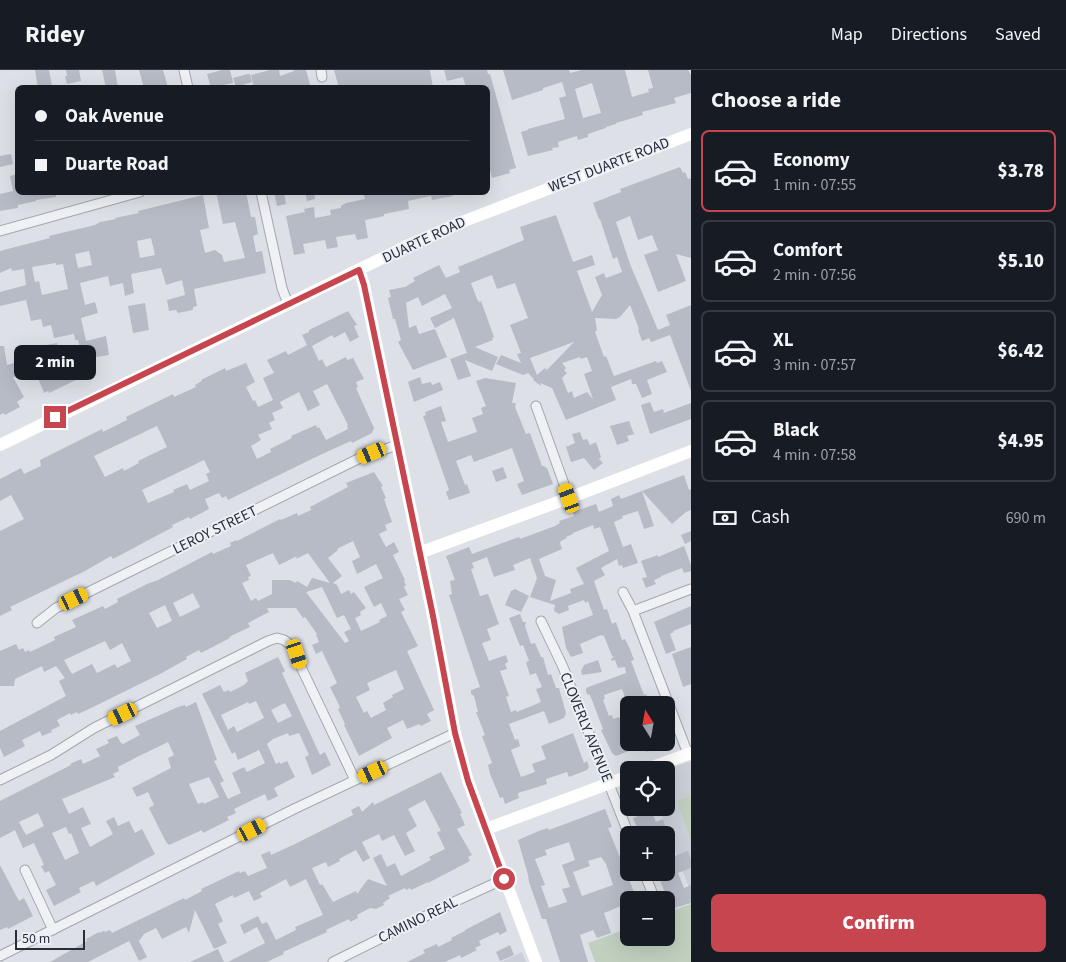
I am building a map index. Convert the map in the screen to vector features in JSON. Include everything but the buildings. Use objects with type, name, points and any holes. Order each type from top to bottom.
[{"type":"street","points":[[184,70],[187,85]]},
{"type":"street","name":"WEST DUARTE ROAD","points":[[527,197],[691,134]]},
{"type":"street","points":[[0,231],[129,195]]},
{"type":"street","points":[[261,195],[282,288],[288,304]]},
{"type":"street","name":"DUARTE ROAD","points":[[0,445],[419,240],[527,197]]},
{"type":"street","points":[[359,270],[364,285],[398,445],[455,733],[468,781],[536,962]]},
{"type":"street","points":[[536,406],[569,498]]},
{"type":"street","name":"LEROY STREET","points":[[37,623],[65,603],[360,458],[398,445]]},
{"type":"street","points":[[419,552],[569,498],[691,451]]},
{"type":"street","points":[[633,611],[691,589]]},
{"type":"street","points":[[623,592],[633,611],[689,753],[668,761]]},
{"type":"street","name":"CLOVERLY AVENUE","points":[[540,621],[563,667],[626,826]]},
{"type":"street","points":[[0,780],[51,755],[94,728],[277,638],[284,640],[292,646],[355,780]]},
{"type":"street","points":[[0,956],[294,809],[455,733]]},
{"type":"street","points":[[486,829],[620,779]]},
{"type":"street","points":[[25,870],[53,930]]},
{"type":"street","name":"CAMINO REAL","points":[[333,962],[504,879]]},
{"type":"shaded area","points":[[691,761],[691,893],[675,850],[675,826],[666,826],[662,816],[675,816],[675,767]]},
{"type":"shaded area","points":[[522,952],[526,962],[501,962]]},
{"type":"green space","points":[[691,796],[691,839],[679,808],[678,800]]},
{"type":"green space","points":[[691,904],[691,962],[595,962],[588,943],[620,931],[620,946],[675,946],[675,910]]},
{"type":"route","points":[[55,417],[359,270],[364,285],[398,445],[455,733],[468,781],[504,879]]}]
